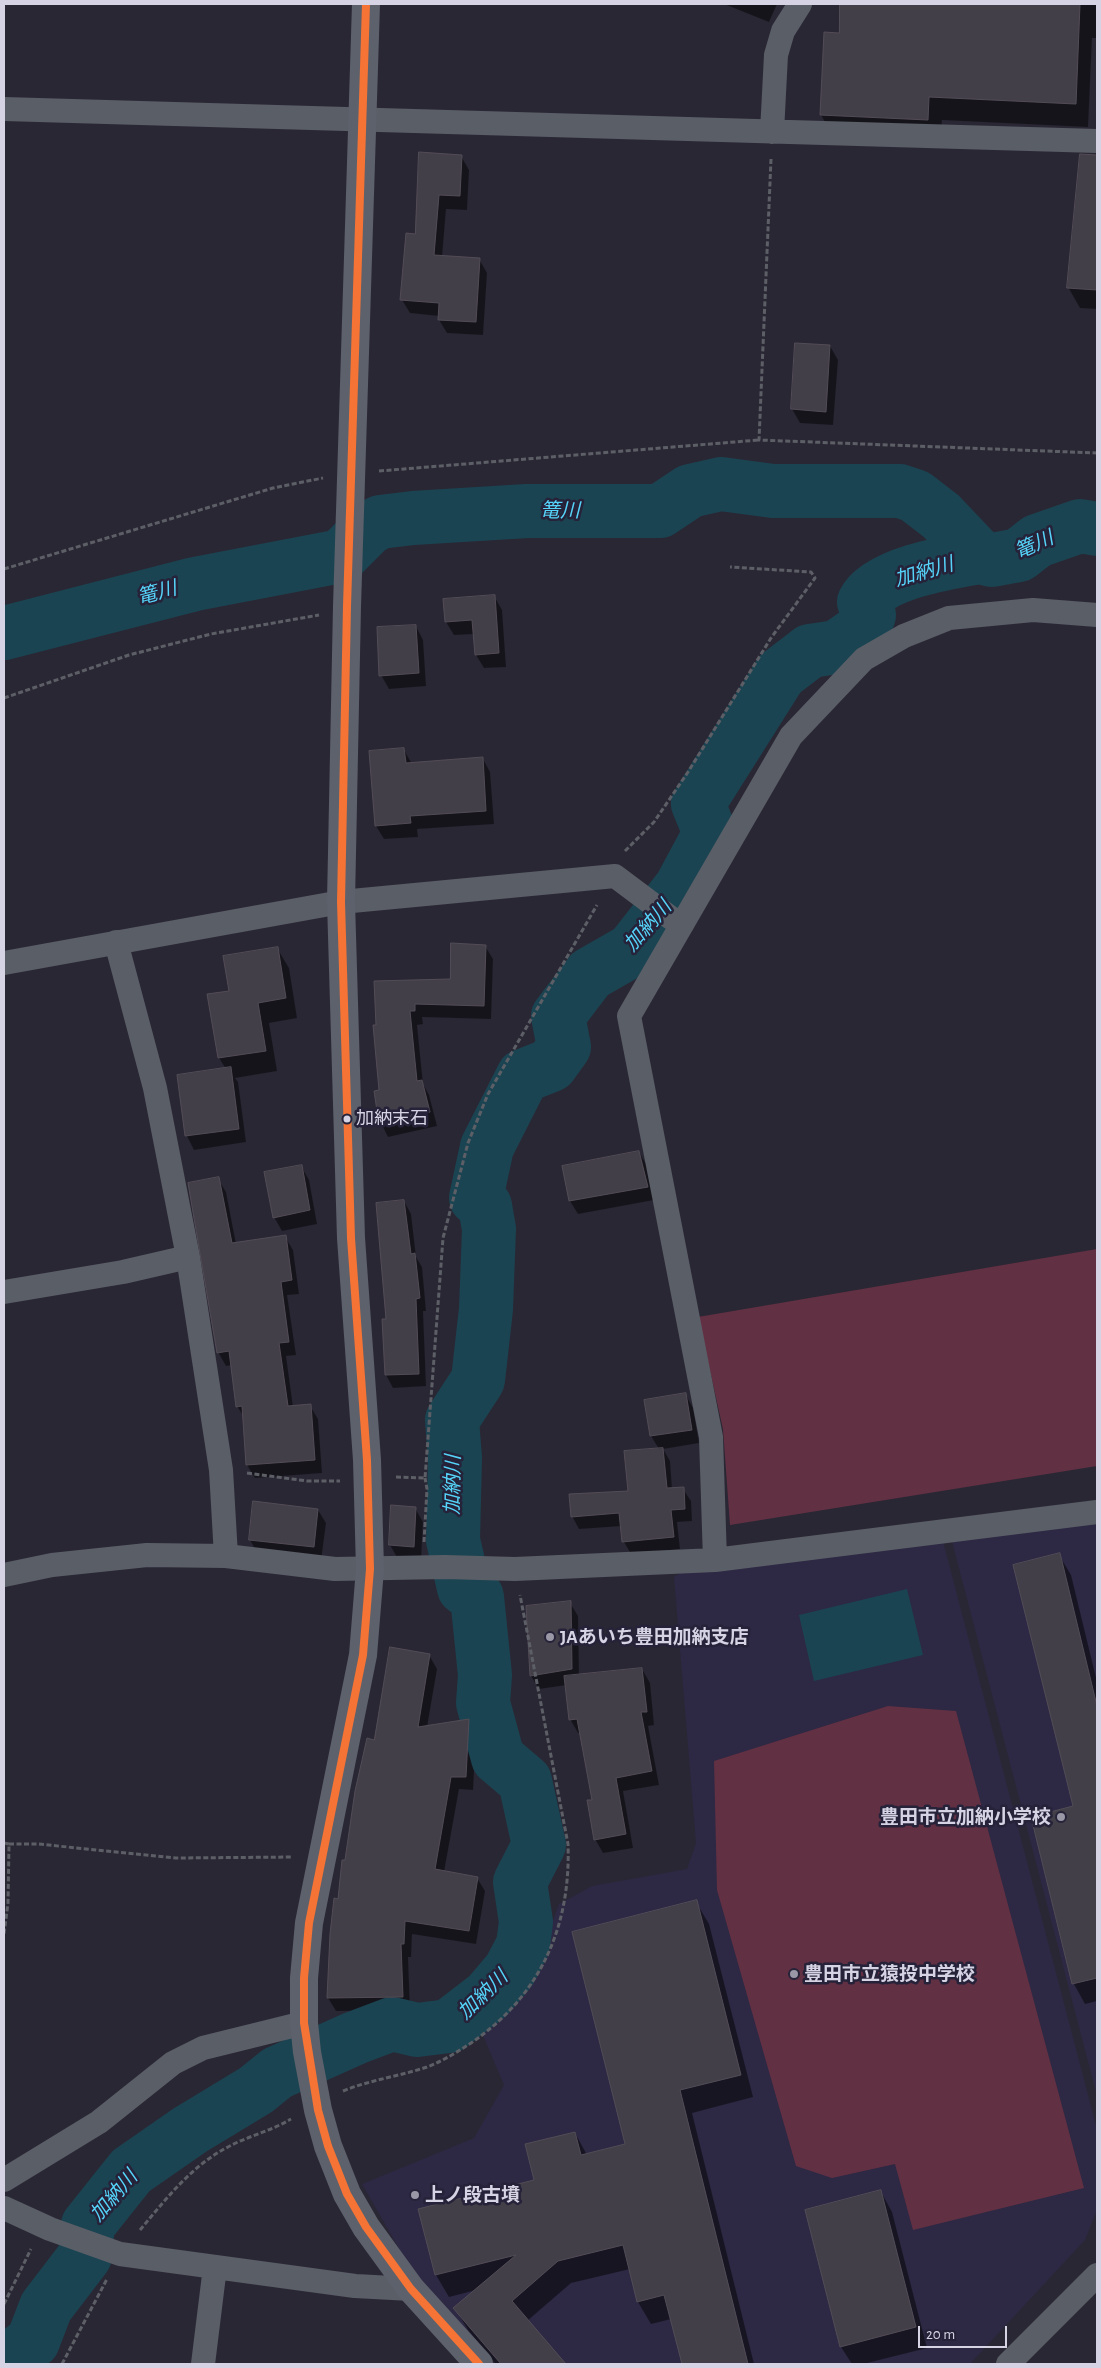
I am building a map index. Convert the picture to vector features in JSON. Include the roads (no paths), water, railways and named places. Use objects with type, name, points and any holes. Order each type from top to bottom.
[{"type":"main road","points":[[366,4],[347,609],[341,902],[351,1238],[368,1481],[370,1569],[363,1654],[309,1923],[304,1978],[305,2031],[317,2106],[328,2146],[347,2194],[366,2227],[410,2289],[480,2364]]},
{"type":"street","points":[[772,132],[776,55],[783,31],[800,4]]},
{"type":"street","points":[[4,110],[1097,141]]},
{"type":"street","points":[[715,1560],[711,1438],[629,1016],[677,920],[791,736],[864,659],[904,636],[949,618],[1033,610],[1097,615]]},
{"type":"street","points":[[4,963],[341,902],[611,876],[677,920]]},
{"type":"street","points":[[116,942],[155,1088],[188,1257],[222,1470],[226,1556]]},
{"type":"street","points":[[4,1292],[123,1272],[188,1257]]},
{"type":"street","points":[[4,1575],[52,1565],[147,1555],[226,1556],[335,1569],[436,1567],[515,1569],[715,1560],[1097,1512]]},
{"type":"street","points":[[4,2180],[99,2122],[173,2063],[203,2048],[305,2031]]},
{"type":"street","points":[[4,2208],[46,2227],[112,2251],[355,2286],[410,2289]]},
{"type":"street","points":[[203,2364],[216,2267]]},
{"type":"street","points":[[1008,2364],[1097,2275]]},
{"type":"water","points":[[907,1589],[923,1655],[814,1681],[799,1615]]},
{"type":"waterway","name":"篭川","points":[[4,633],[195,584],[341,556],[368,529],[380,522],[413,518],[527,511],[660,511],[690,491],[721,484],[773,491],[900,491],[915,496],[941,516],[980,557],[992,560],[1019,555],[1037,541],[1080,526],[1097,529]]},
{"type":"waterway","name":"加納川","points":[[4,2364],[33,2341],[46,2307],[85,2256],[88,2225],[131,2171],[190,2130],[256,2090],[277,2073],[355,2038],[392,2024],[417,2030],[449,2026],[488,1996],[510,1970],[523,1945],[526,1922],[520,1882],[539,1845],[525,1781],[498,1758],[483,1703],[485,1675],[477,1597],[464,1588],[453,1540],[455,1458],[452,1420],[478,1380],[486,1309],[489,1229],[485,1206],[476,1198],[487,1147],[523,1076],[551,1065],[564,1047],[558,1016],[590,974],[632,950],[681,887],[710,833],[698,804],[780,674],[810,651],[837,647],[864,628],[869,615],[864,602],[872,592],[884,583],[916,570],[980,557]]},
{"type":"place","name":"加納末石","points":[[347,1119]]},
{"type":"place","name":"JAあいち豊田加納支店","points":[[550,1637]]},
{"type":"place","name":"豊田市立加納小学校","points":[[1061,1817]]},
{"type":"place","name":"豊田市立猿投中学校","points":[[794,1974]]},
{"type":"place","name":"上ノ段古墳","points":[[415,2195]]}]
